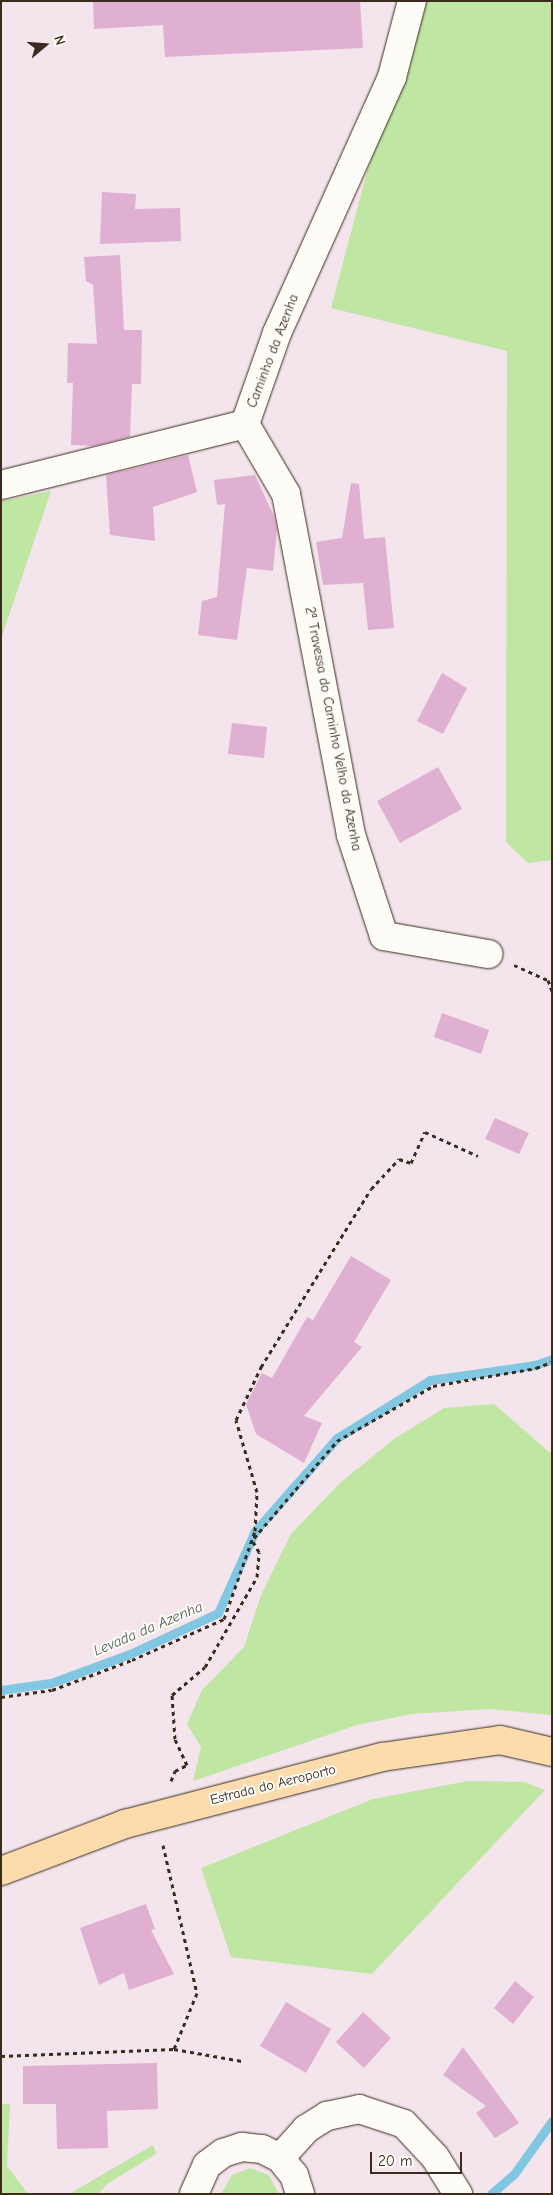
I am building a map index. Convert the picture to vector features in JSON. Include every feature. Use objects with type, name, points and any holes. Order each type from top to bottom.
[{"type":"main road","name":"Estrada do Aeroporto","points":[[1,1871],[156,1815],[382,1757],[500,1740],[552,1752]]},
{"type":"street","name":"Caminho da Azenha","points":[[1,485],[245,424],[277,333],[392,77],[412,1]]},
{"type":"street","name":"2ª Travessa do Caminho Velho da Azenha","points":[[245,424],[286,494],[351,835],[384,936],[488,954]]},
{"type":"street","points":[[280,2158],[306,2129],[327,2116],[359,2109],[404,2124],[436,2157],[458,2194]]},
{"type":"street","points":[[194,2194],[207,2165],[223,2153],[242,2147],[255,2148],[280,2158],[294,2175],[300,2194]]},
{"type":"path","points":[[488,954],[548,980],[552,991]]},
{"type":"path","points":[[1,1697],[52,1690],[132,1660],[224,1619],[252,1540],[257,1492],[236,1420],[261,1367],[371,1189],[399,1159],[411,1164],[426,1132],[478,1156]]},
{"type":"path","points":[[252,1540],[338,1440],[433,1386],[536,1368],[552,1362]]},
{"type":"path","points":[[175,1771],[187,1764],[174,1739],[172,1695],[205,1667],[257,1577],[259,1552],[252,1540]]},
{"type":"path","points":[[156,1815],[197,1993],[174,2049]]},
{"type":"path","points":[[1,2056],[174,2049],[242,2061]]},
{"type":"green space","points":[[412,1],[552,1],[552,860],[528,863],[506,842],[507,351],[331,308]]},
{"type":"green space","points":[[51,491],[1,639],[1,501]]},
{"type":"green space","points":[[494,1404],[549,1452],[552,1452],[552,1715],[489,1709],[412,1714],[357,1725],[193,1781],[201,1747],[187,1724],[202,1690],[244,1647],[261,1595],[291,1534],[340,1483],[394,1439],[444,1408]]},
{"type":"green space","points":[[468,1781],[524,1782],[545,1790],[372,1974],[231,1957],[201,1868],[373,1799]]},
{"type":"green space","points":[[1,2104],[10,2104],[7,2166],[28,2194],[1,2194]]},
{"type":"green space","points":[[153,2145],[156,2154],[107,2184],[98,2194],[69,2194]]},
{"type":"green space","points":[[250,2168],[269,2175],[279,2194],[221,2194],[232,2175]]},
{"type":"building","points":[[93,1],[360,1],[363,48],[165,57],[163,25],[94,29]]},
{"type":"building","points":[[102,192],[136,194],[135,209],[180,208],[181,241],[100,244]]},
{"type":"building","points":[[120,255],[124,330],[142,330],[141,384],[132,384],[130,437],[93,446],[71,445],[73,383],[67,383],[68,343],[97,344],[93,285],[86,281],[84,257]]},
{"type":"building","points":[[188,455],[197,492],[153,507],[155,541],[110,535],[106,475]]},
{"type":"building","points":[[255,475],[274,516],[277,529],[273,571],[247,568],[237,640],[198,635],[202,601],[217,597],[225,504],[217,505],[214,480]]},
{"type":"building","points":[[351,483],[359,484],[364,539],[385,537],[394,628],[368,630],[363,583],[323,585],[316,542],[342,538]]},
{"type":"building","points":[[442,673],[467,688],[443,734],[417,721]]},
{"type":"building","points":[[232,723],[267,727],[264,758],[228,754]]},
{"type":"building","points":[[438,767],[462,809],[400,843],[377,801]]},
{"type":"building","points":[[442,1013],[489,1030],[481,1054],[434,1037]]},
{"type":"building","points":[[495,1118],[529,1133],[519,1154],[485,1139]]},
{"type":"building","points":[[351,1256],[391,1280],[354,1342],[362,1347],[304,1416],[322,1423],[304,1463],[256,1434],[246,1404],[262,1373],[272,1378],[307,1317],[313,1320]]},
{"type":"building","points":[[146,1904],[155,1929],[151,1930],[174,1974],[129,1990],[124,1973],[99,1985],[80,1928]]},
{"type":"building","points":[[515,1981],[534,1997],[513,2024],[494,2008]]},
{"type":"building","points":[[286,2002],[331,2029],[306,2073],[260,2046]]},
{"type":"building","points":[[363,2012],[391,2038],[364,2068],[336,2042]]},
{"type":"building","points":[[463,2047],[519,2123],[495,2138],[476,2113],[486,2106],[443,2075]]},
{"type":"building","points":[[157,2063],[158,2109],[107,2111],[108,2148],[57,2149],[56,2104],[23,2104],[23,2066]]},
{"type":"waterway","name":"Levada da Azenha","points":[[1,1690],[51,1683],[130,1654],[218,1613],[255,1531],[337,1438],[430,1380],[535,1365],[552,1359]]},
{"type":"waterway","points":[[491,2194],[514,2174],[552,2121]]}]
